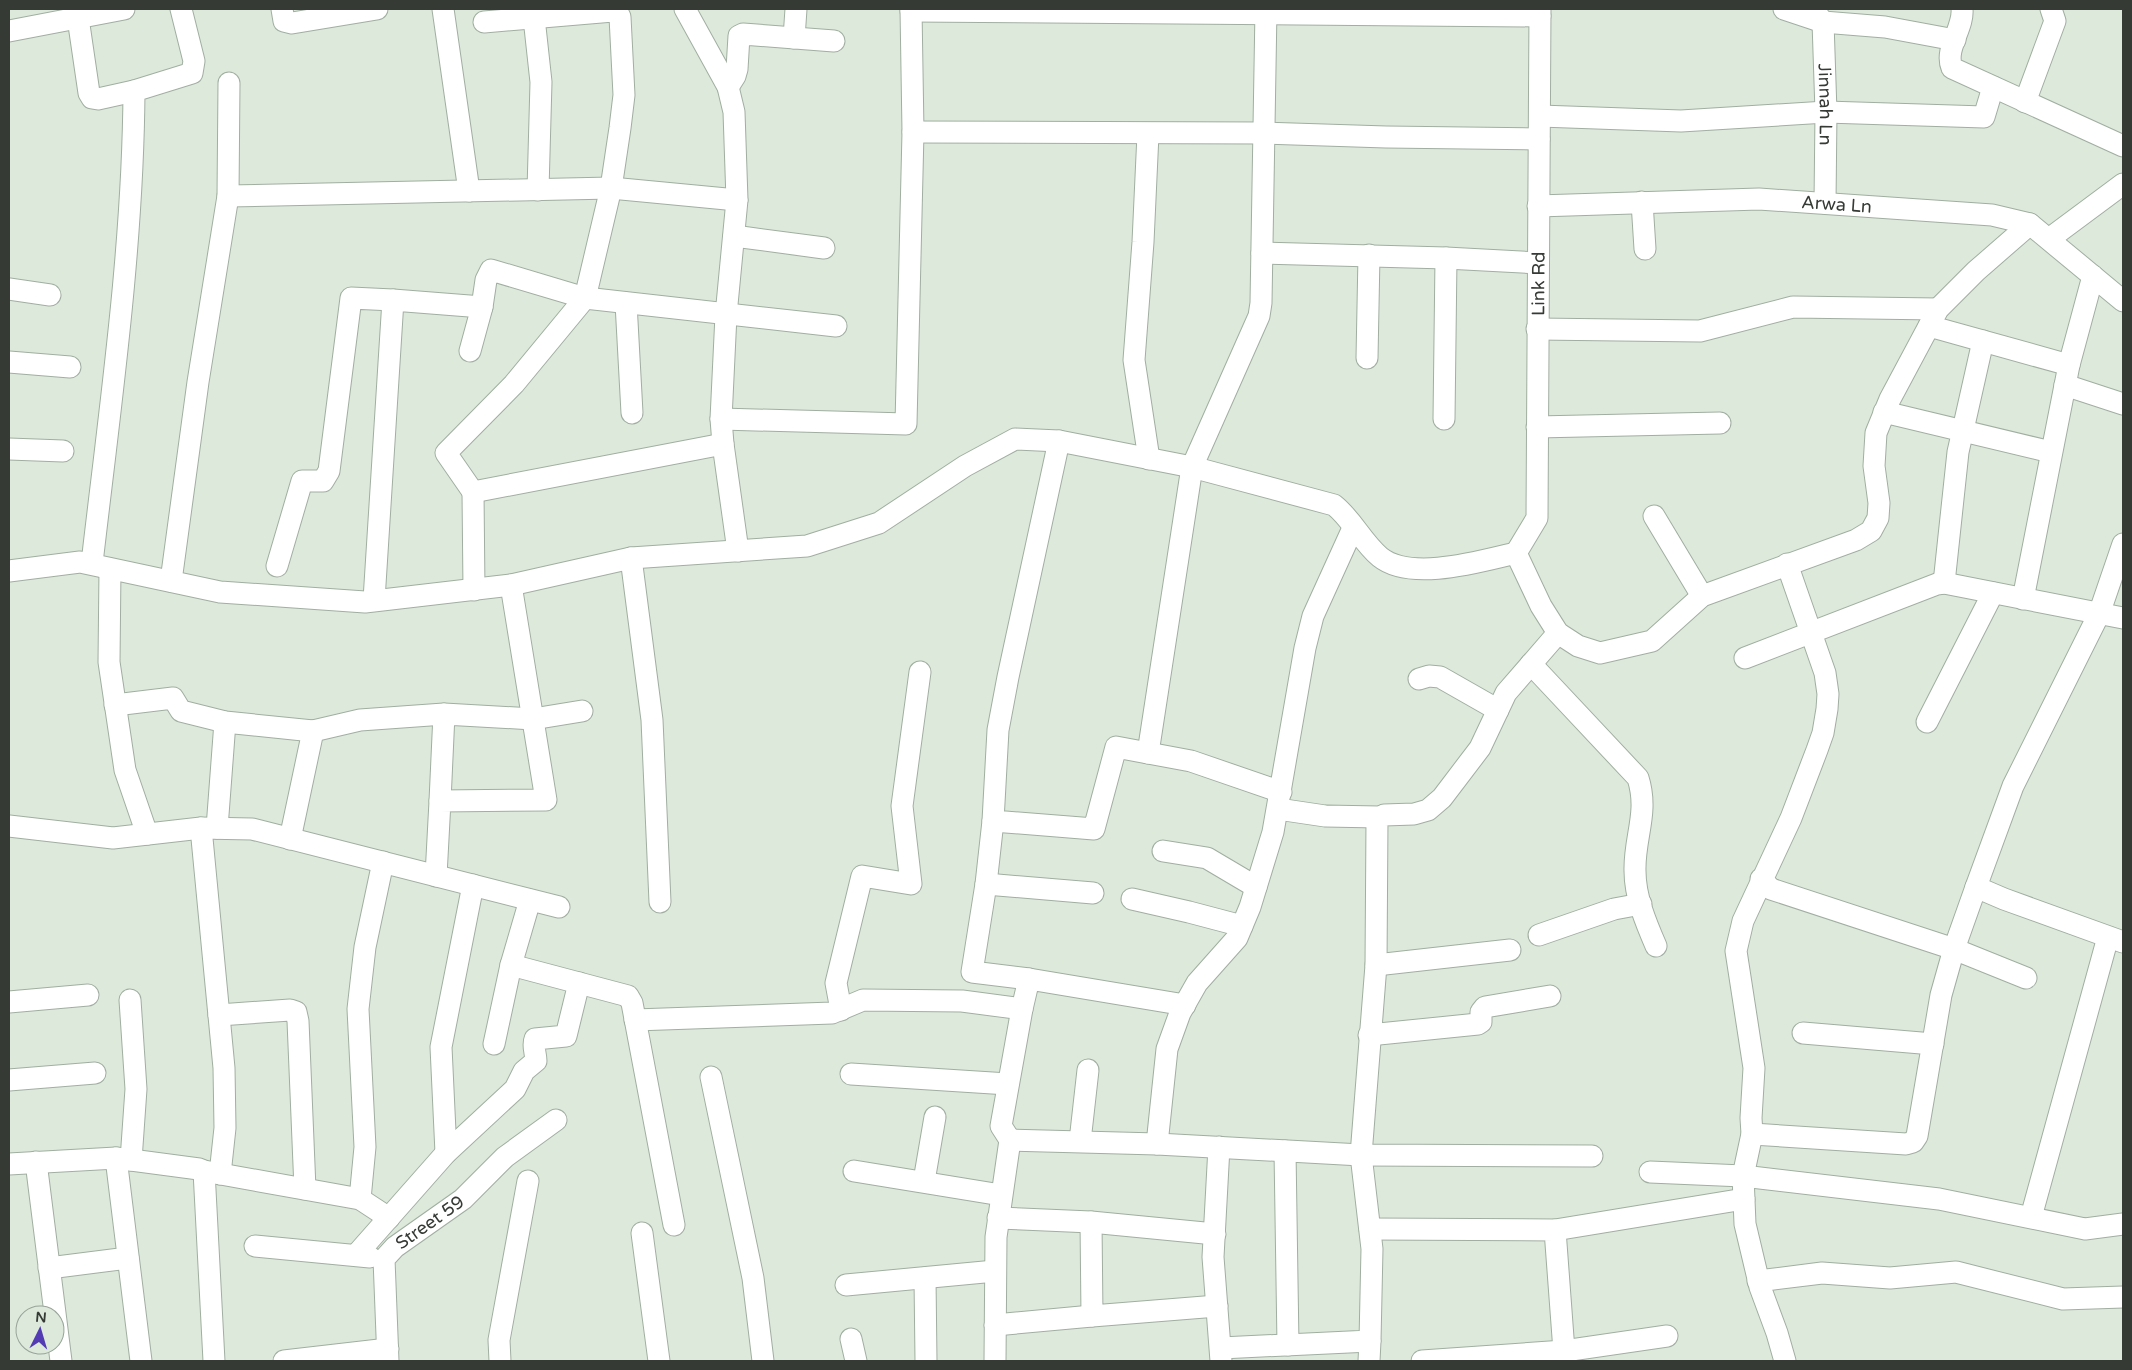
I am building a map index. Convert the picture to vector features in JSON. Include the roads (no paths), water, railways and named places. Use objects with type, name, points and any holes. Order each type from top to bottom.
[{"type":"street","points":[[9,31],[124,9]]},
{"type":"street","points":[[78,18],[89,93],[92,98],[98,99],[134,91],[192,74],[194,61],[182,9]]},
{"type":"street","points":[[282,9],[284,21],[292,23],[377,9]]},
{"type":"street","points":[[444,9],[469,191]]},
{"type":"street","points":[[685,9],[728,87],[735,128],[738,200],[726,314],[721,420],[722,444],[738,551]]},
{"type":"street","points":[[794,38],[796,9]]},
{"type":"street","points":[[1784,9],[1955,40]]},
{"type":"street","points":[[1962,9],[1961,21],[1950,55],[1949,62],[1952,68],[2123,146]]},
{"type":"street","points":[[2025,102],[2055,21],[2051,9]]},
{"type":"street","points":[[721,420],[906,424],[913,132],[911,10],[1540,13]]},
{"type":"street","points":[[474,590],[473,492],[446,452],[514,384],[585,298],[611,188],[624,96],[620,17],[618,13],[613,11],[484,22]]},
{"type":"street","points":[[1148,753],[1192,467],[1259,316],[1261,303],[1265,133],[1266,11]]},
{"type":"street","name":"Link Rd","points":[[1516,553],[1537,518],[1540,13]]},
{"type":"street","name":"Jinnah Ln","points":[[1818,15],[1826,112],[1825,203]]},
{"type":"street","points":[[534,18],[541,82],[538,190]]},
{"type":"street","points":[[728,87],[737,69],[739,36],[743,34],[834,41]]},
{"type":"street","points":[[171,581],[198,382],[228,196],[229,83]]},
{"type":"street","points":[[1540,116],[1680,122],[1826,112],[1984,117],[1993,87]]},
{"type":"street","points":[[134,91],[132,179],[118,330],[101,566],[109,662],[125,770],[147,834]]},
{"type":"street","points":[[913,132],[1265,133],[1539,139]]},
{"type":"street","points":[[1148,134],[1143,242],[1134,360],[1149,459]]},
{"type":"street","points":[[2050,239],[2123,184]]},
{"type":"street","points":[[228,196],[611,188],[738,200]]},
{"type":"street","name":"Arwa Ln","points":[[1538,206],[1759,199],[1992,215],[2030,224]]},
{"type":"street","points":[[1642,202],[1645,249]]},
{"type":"street","points":[[9,572],[80,562],[220,592],[365,602],[510,586],[631,558],[807,546],[879,523],[965,466],[1015,439],[1059,441],[1192,467],[1334,505],[1346,514],[1353,528],[1378,555],[1385,561],[1399,566],[1419,568],[1457,566],[1516,553],[1541,606],[1558,633],[1578,646],[1600,653],[1652,641],[1702,596],[1856,540],[1871,531],[1878,518],[1879,503],[1874,466],[1876,433],[1884,412],[1933,318],[1976,271],[2030,224],[2123,301]]},
{"type":"street","points":[[734,236],[824,248]]},
{"type":"street","points":[[1262,252],[1538,263]]},
{"type":"street","points":[[1367,358],[1369,255]]},
{"type":"street","points":[[1444,420],[1446,258]]},
{"type":"street","points":[[470,351],[482,307],[486,280],[491,270],[585,298],[836,326]]},
{"type":"street","points":[[2023,599],[2067,375],[2094,276]]},
{"type":"street","points":[[9,289],[50,295]]},
{"type":"street","points":[[277,566],[302,481],[323,481],[329,471],[351,298],[482,307]]},
{"type":"street","points":[[374,600],[393,300]]},
{"type":"street","points":[[626,303],[632,413]]},
{"type":"street","points":[[1537,329],[1700,331],[1793,307],[1933,318],[1983,341],[2067,375],[2123,404]]},
{"type":"street","points":[[1944,583],[1962,432],[1983,341]]},
{"type":"street","points":[[9,362],[70,368]]},
{"type":"street","points":[[1884,412],[2051,452]]},
{"type":"street","points":[[1537,427],[1720,422]]},
{"type":"street","points":[[1059,441],[998,730],[993,821],[986,884],[972,972],[1029,979],[1185,1005]]},
{"type":"street","points":[[473,492],[722,444]]},
{"type":"street","points":[[9,449],[63,451]]},
{"type":"street","points":[[1654,516],[1702,596]]},
{"type":"street","points":[[1157,1144],[1167,1049],[1185,1005],[1197,983],[1236,938],[1256,887],[1279,800],[1304,648],[1320,601],[1353,528]]},
{"type":"street","points":[[1752,1134],[1906,1144],[1913,1142],[1917,1136],[1941,995],[1954,949],[2013,786],[2099,614],[2123,544]]},
{"type":"street","points":[[631,558],[652,720],[660,902]]},
{"type":"street","points":[[1785,1361],[1758,1281],[1745,1224],[1743,1176],[1752,1134],[1754,1068],[1736,951],[1743,921],[1791,818],[1823,733],[1828,694],[1825,673],[1787,564]]},
{"type":"street","points":[[1744,658],[1944,583],[2123,618]]},
{"type":"street","points":[[440,801],[546,800],[510,586]]},
{"type":"street","points":[[1927,722],[1993,592]]},
{"type":"street","points":[[993,821],[1094,829],[1116,747],[1191,761],[1279,800],[1325,816],[1379,817],[1403,813],[1414,814],[1428,810],[1442,798],[1480,748],[1506,693],[1558,633]]},
{"type":"street","points":[[1531,664],[1638,778],[1642,794],[1642,812],[1634,869],[1636,888],[1656,946]]},
{"type":"street","points":[[841,1010],[836,983],[862,876],[911,884],[902,806],[920,672]]},
{"type":"street","points":[[1419,679],[1428,676],[1440,677],[1498,710]]},
{"type":"street","points":[[115,705],[174,698],[181,711],[225,722],[313,731],[360,720],[444,714],[533,718],[582,711]]},
{"type":"street","points":[[436,876],[444,714]]},
{"type":"street","points":[[214,1361],[212,1173],[225,1128],[224,1068],[219,1015],[209,828],[225,722]]},
{"type":"street","points":[[290,839],[313,731]]},
{"type":"street","points":[[1220,1147],[1213,1257],[1221,1355],[1288,1345],[1369,1351],[1372,1249],[1361,1154],[1376,965],[1377,820],[1379,817]]},
{"type":"street","points":[[9,826],[113,838],[209,828],[252,830],[559,907]]},
{"type":"street","points":[[1163,851],[1207,858],[1256,887]]},
{"type":"street","points":[[360,1199],[365,1147],[358,1009],[366,947],[383,862]]},
{"type":"street","points":[[1761,879],[1771,889],[1954,949],[2026,978]]},
{"type":"street","points":[[986,884],[1093,893]]},
{"type":"street","points":[[446,1154],[441,1047],[473,885]]},
{"type":"street","points":[[1976,887],[2116,939],[2031,1217]]},
{"type":"street","points":[[1132,899],[1242,926]]},
{"type":"street","points":[[494,1044],[511,965],[530,900]]},
{"type":"street","points":[[1538,935],[1614,909],[1641,904]]},
{"type":"street","points":[[1376,965],[1510,950]]},
{"type":"street","points":[[511,965],[628,996],[632,1003],[674,1225]]},
{"type":"street","points":[[995,1361],[994,1271],[998,1218],[1010,1140],[1001,1126],[1029,979]]},
{"type":"street","points":[[356,1255],[446,1154],[515,1089],[524,1071],[536,1061],[534,1039],[566,1036],[579,983]]},
{"type":"street","points":[[9,1002],[88,995]]},
{"type":"street","points":[[1369,1035],[1478,1024],[1481,1022],[1481,1012],[1485,1007],[1550,996]]},
{"type":"street","points":[[130,1000],[136,1089],[123,1159],[128,1258],[141,1361]]},
{"type":"street","points":[[635,1020],[832,1013],[863,1000],[962,1001],[1022,1009]]},
{"type":"street","points":[[219,1015],[290,1010],[296,1012],[298,1021],[305,1189]]},
{"type":"street","points":[[1803,1033],[1933,1044]]},
{"type":"street","points":[[1080,1141],[1088,1070]]},
{"type":"street","points":[[9,1080],[95,1073]]},
{"type":"street","points":[[851,1074],[1008,1084]]},
{"type":"street","points":[[711,1077],[753,1278],[763,1361]]},
{"type":"street","points":[[924,1181],[935,1117]]},
{"type":"street","name":"Street 59","points":[[388,1355],[384,1259],[395,1247],[463,1199],[505,1157],[556,1120]]},
{"type":"street","points":[[1010,1140],[1157,1144],[1361,1154],[1592,1156]]},
{"type":"street","points":[[1285,1151],[1288,1345]]},
{"type":"street","points":[[9,1164],[123,1159],[199,1169],[212,1173],[360,1199],[389,1218]]},
{"type":"street","points":[[36,1162],[61,1361]]},
{"type":"street","points":[[854,1171],[1002,1195]]},
{"type":"street","points":[[1650,1172],[1743,1176],[1939,1199],[2084,1229],[2123,1224]]},
{"type":"street","points":[[500,1361],[499,1340],[528,1181]]},
{"type":"street","points":[[1370,1229],[1555,1230],[1744,1199]]},
{"type":"street","points":[[998,1218],[1091,1222],[1215,1234]]},
{"type":"street","points":[[1091,1222],[1092,1316]]},
{"type":"street","points":[[1555,1230],[1565,1356]]},
{"type":"street","points":[[642,1233],[659,1361]]},
{"type":"street","points":[[255,1246],[384,1259]]},
{"type":"street","points":[[49,1268],[128,1258]]},
{"type":"street","points":[[846,1285],[994,1271]]},
{"type":"street","points":[[1758,1281],[1822,1273],[1890,1278],[1956,1272],[2064,1299],[2123,1297]]},
{"type":"street","points":[[925,1278],[926,1361]]},
{"type":"street","points":[[995,1325],[1217,1306]]},
{"type":"street","points":[[1422,1361],[1565,1356],[1667,1336]]},
{"type":"street","points":[[852,1339],[856,1361]]},
{"type":"street","points":[[284,1361],[388,1355]]}]
